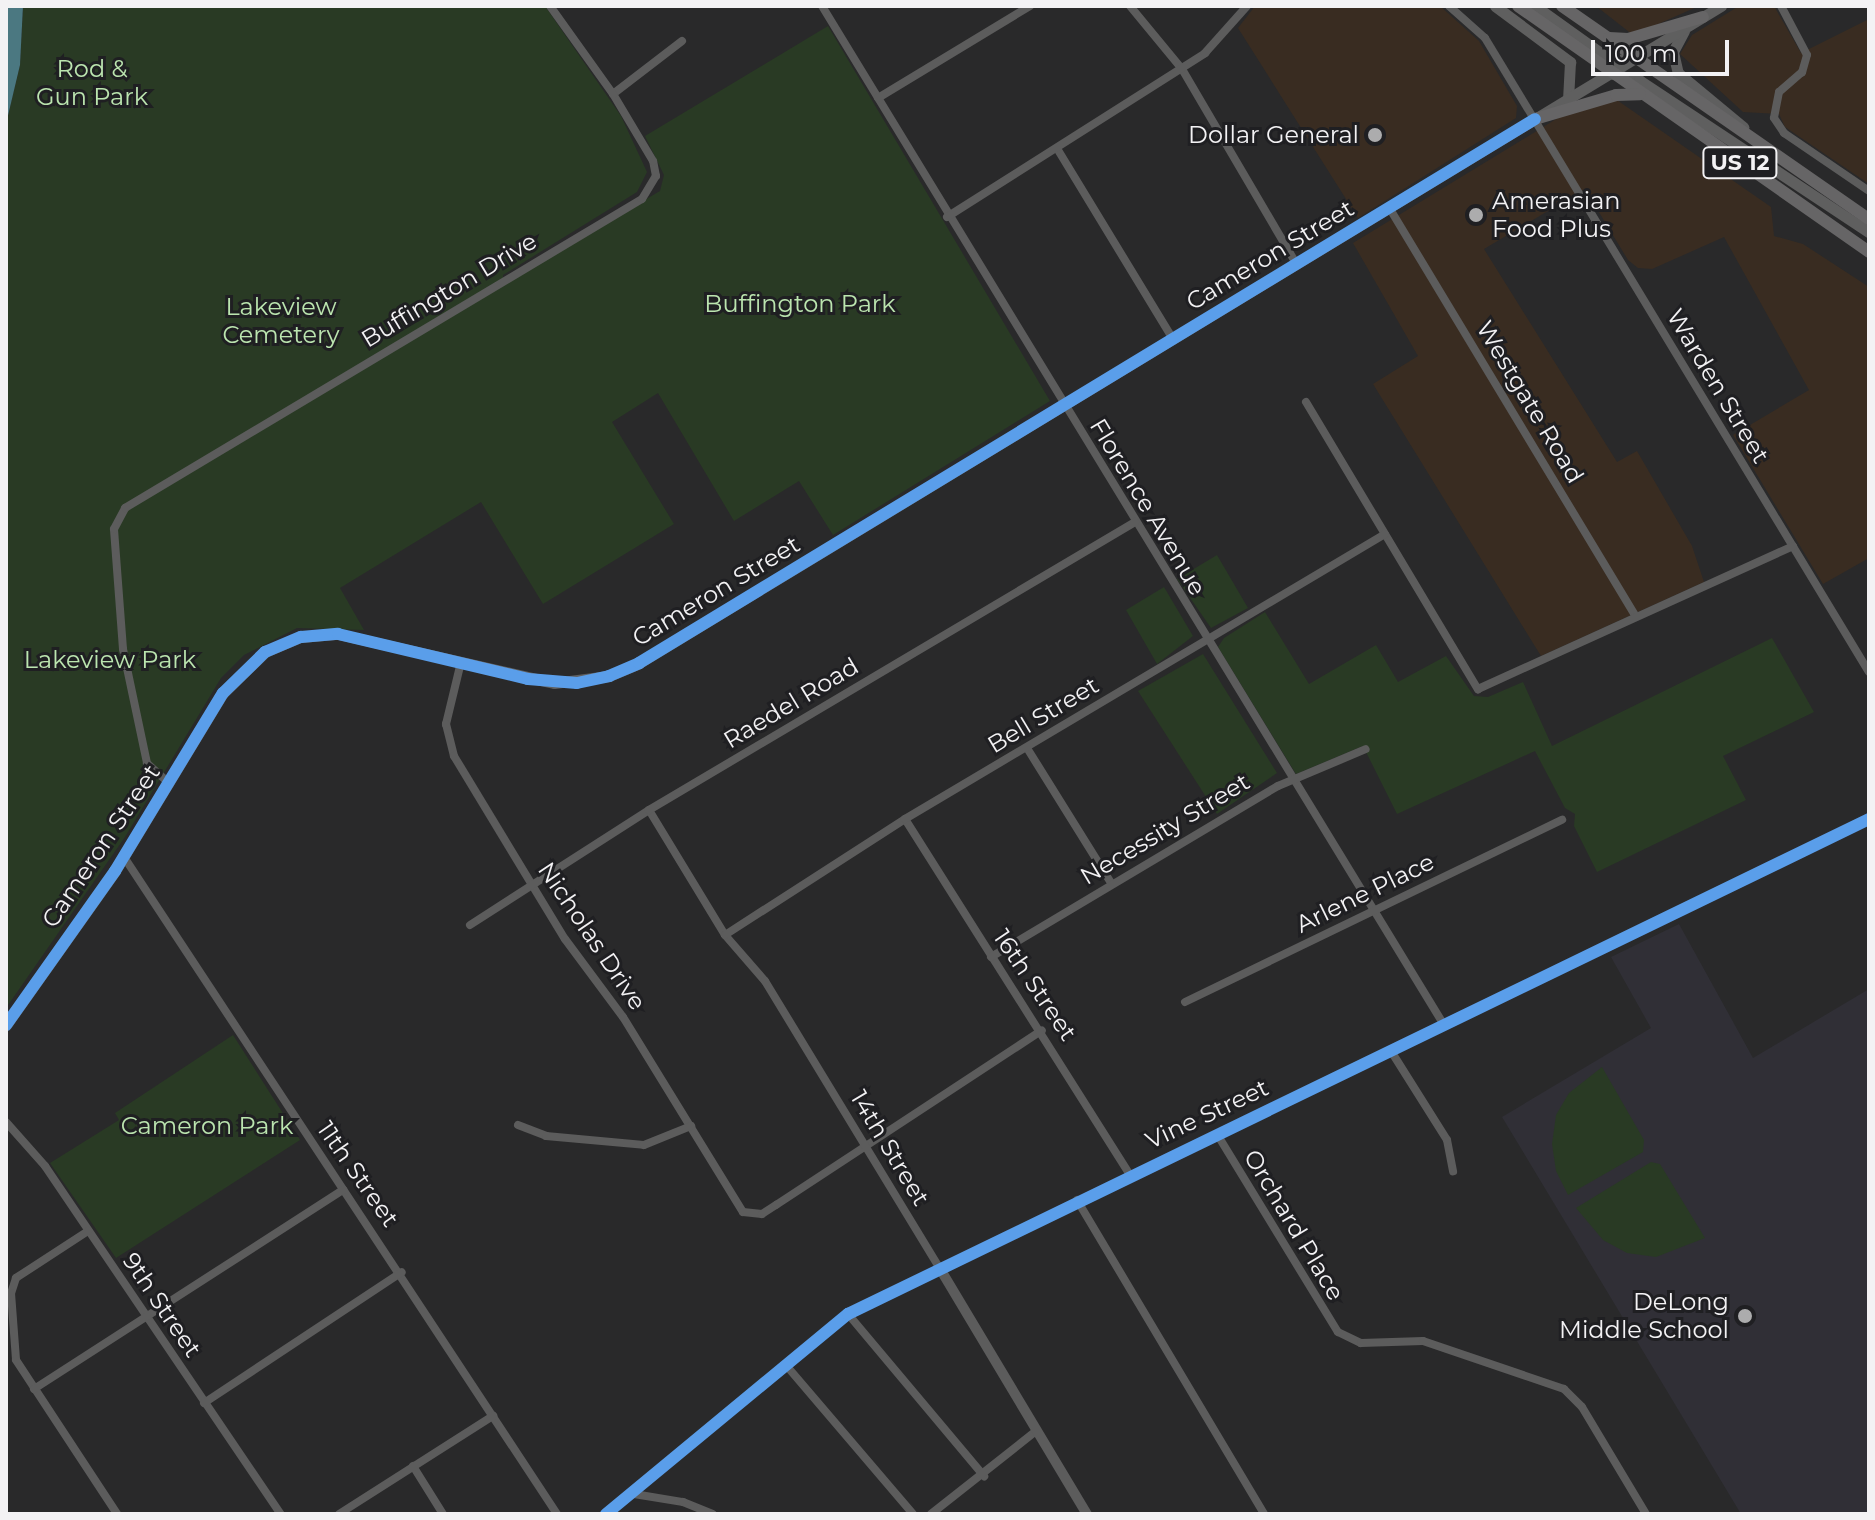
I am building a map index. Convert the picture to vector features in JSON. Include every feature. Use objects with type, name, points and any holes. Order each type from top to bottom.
[{"type":"main road","points":[[1495,6],[1570,62],[1568,100]]},
{"type":"main road","name":"US 12","points":[[1518,6],[1869,252]]},
{"type":"main road","points":[[1535,6],[1609,59],[1634,58]]},
{"type":"main road","name":"US 12","points":[[1562,6],[1869,219]]},
{"type":"main road","name":"Cameron Street","points":[[6,1025],[124,857],[235,677],[283,642],[338,634],[554,683],[609,676],[639,663],[1718,7]]},
{"type":"main road","points":[[1605,37],[1624,39],[1703,17]]},
{"type":"main road","points":[[1688,26],[1673,52],[1678,73],[1760,145]]},
{"type":"main road","points":[[1611,74],[1639,80],[1869,232]]},
{"type":"main road","points":[[1535,119],[1616,95],[1641,94]]},
{"type":"street","name":"Buffington Drive","points":[[170,784],[147,763],[123,649],[114,575],[118,518],[146,494],[642,199],[656,176],[653,161],[613,94],[550,6]]},
{"type":"street","name":"Florence Avenue","points":[[822,6],[1205,640],[1444,1025]]},
{"type":"street","points":[[878,98],[1030,6]]},
{"type":"street","points":[[1130,6],[1182,69],[1297,265]]},
{"type":"street","points":[[947,217],[1058,150],[1205,53],[1247,6]]},
{"type":"street","name":"Warden Street","points":[[1449,6],[1485,38],[1869,672]]},
{"type":"street","points":[[1781,6],[1807,55],[1802,72],[1773,103],[1778,127],[1869,191]]},
{"type":"street","points":[[613,94],[682,41]]},
{"type":"street","points":[[1058,150],[1173,339]]},
{"type":"street","name":"Westgate Road","points":[[1390,209],[1636,617]]},
{"type":"street","points":[[1306,402],[1478,689],[1793,546]]},
{"type":"street","name":"Raedel Road","points":[[470,925],[649,810],[1135,522]]},
{"type":"street","name":"Bell Street","points":[[725,935],[905,819],[1385,534]]},
{"type":"street","points":[[1859,655],[1869,650]]},
{"type":"street","name":"Nicholas Drive","points":[[461,662],[446,724],[449,741],[532,885],[691,1126],[743,1212],[751,1215],[769,1210],[867,1147]]},
{"type":"street","points":[[1027,748],[1111,883]]},
{"type":"street","name":"Necessity Street","points":[[991,957],[1111,883],[1293,781],[1366,749]]},
{"type":"street","name":"14th Street","points":[[649,810],[725,935],[765,981],[1087,1514]]},
{"type":"street","name":"16th Street","points":[[905,819],[991,957],[1042,1030],[1130,1175]]},
{"type":"street","name":"Vine Street","points":[[606,1514],[634,1494],[848,1314],[1076,1200],[1869,819]]},
{"type":"street","name":"Arlene Place","points":[[1185,1002],[1562,820]]},
{"type":"street","name":"11th Street","points":[[124,857],[343,1190],[402,1272],[557,1514]]},
{"type":"street","points":[[867,1147],[1042,1030]]},
{"type":"street","points":[[1391,1051],[1447,1140],[1453,1171]]},
{"type":"street","name":"9th Street","points":[[6,1122],[45,1166],[281,1514]]},
{"type":"street","points":[[518,1125],[546,1136],[644,1145],[691,1126]]},
{"type":"street","name":"Orchard Place","points":[[1217,1134],[1338,1332],[1361,1343],[1423,1341],[1564,1389],[1582,1407],[1646,1514]]},
{"type":"street","points":[[34,1389],[343,1190]]},
{"type":"street","points":[[1076,1200],[1264,1514]]},
{"type":"street","points":[[88,1231],[16,1278],[11,1293],[16,1360],[117,1514]]},
{"type":"street","points":[[204,1403],[402,1272]]},
{"type":"street","points":[[848,1314],[984,1476]]},
{"type":"street","points":[[785,1364],[913,1514]]},
{"type":"street","points":[[339,1514],[493,1416]]},
{"type":"street","points":[[931,1514],[984,1476],[1036,1431]]},
{"type":"street","points":[[413,1466],[443,1514]]},
{"type":"street","points":[[634,1494],[683,1502],[713,1514]]},
{"type":"shaded area","points":[[1255,6],[1440,6],[1479,41],[1517,106],[1516,118],[1358,218],[1238,28]]},
{"type":"shaded area","points":[[1596,6],[1699,6],[1633,35]]},
{"type":"shaded area","points":[[1739,6],[1774,6],[1801,53],[1869,19],[1869,184],[1785,127],[1779,114],[1743,112],[1680,54],[1692,35]]},
{"type":"shaded area","points":[[1614,98],[1771,207],[1774,236],[1803,244],[1869,287],[1869,558],[1823,584],[1733,435],[1809,390],[1724,237],[1652,269],[1638,268],[1628,260],[1585,189],[1484,249],[1617,462],[1637,451],[1692,546],[1704,582],[1541,656],[1373,384],[1418,356],[1353,243],[1566,113]]},
{"type":"shaded area","name":"DeLong Middle School","points":[[1679,924],[1753,1058],[1869,989],[1869,1514],[1741,1514],[1502,1117],[1651,1028],[1611,957]]},
{"type":"green space","points":[[23,6],[545,6],[621,116],[647,172],[637,192],[503,275],[503,283],[660,191],[664,175],[645,136],[828,26],[1050,401],[833,535],[799,481],[734,521],[658,393],[612,422],[674,524],[543,604],[481,502],[340,588],[364,630],[297,628],[244,655],[221,678],[125,837],[6,1008],[6,124],[20,65]]},
{"type":"green space","points":[[1217,555],[1248,608],[1211,628],[1177,579]]},
{"type":"green space","points":[[1164,587],[1193,636],[1157,664],[1126,610]]},
{"type":"green space","points":[[1265,612],[1309,684],[1376,645],[1398,682],[1446,656],[1474,696],[1488,697],[1523,682],[1552,746],[1772,638],[1814,712],[1723,756],[1746,800],[1597,872],[1574,826],[1575,814],[1565,808],[1535,751],[1397,814],[1363,746],[1296,774],[1218,647],[1224,638]]},
{"type":"green space","points":[[1203,654],[1277,773],[1217,814],[1138,691]]},
{"type":"green space","name":"Cameron Park","points":[[233,1035],[300,1140],[116,1258],[50,1163],[119,1120],[115,1113]]},
{"type":"green space","points":[[1602,1067],[1644,1140],[1643,1152],[1568,1195],[1556,1171],[1552,1144],[1556,1115],[1569,1093]]},
{"type":"green space","points":[[1651,1162],[1660,1164],[1705,1238],[1656,1257],[1627,1253],[1603,1240],[1576,1208]]},
{"type":"water","points":[[6,6],[23,6],[20,65],[6,124]]},
{"type":"cycle path","points":[[6,1025],[115,871],[223,693],[265,652],[301,637],[338,634],[528,679],[577,683],[609,676],[639,663],[1535,119]]},
{"type":"cycle path","points":[[606,1514],[848,1314],[1869,819]]},
{"type":"place","name":"Dollar General","points":[[1375,135]]},
{"type":"place","name":"Amerasian Food Plus","points":[[1476,215]]},
{"type":"place","name":"DeLong Middle School","points":[[1745,1316]]},
{"type":"park label","name":"Rod & Gun Park","points":[[92,83]]},
{"type":"park label","name":"Buffington Park","points":[[800,304]]},
{"type":"park label","name":"Lakeview Cemetery","points":[[281,321]]},
{"type":"park label","name":"Lakeview Park","points":[[110,660]]}]
